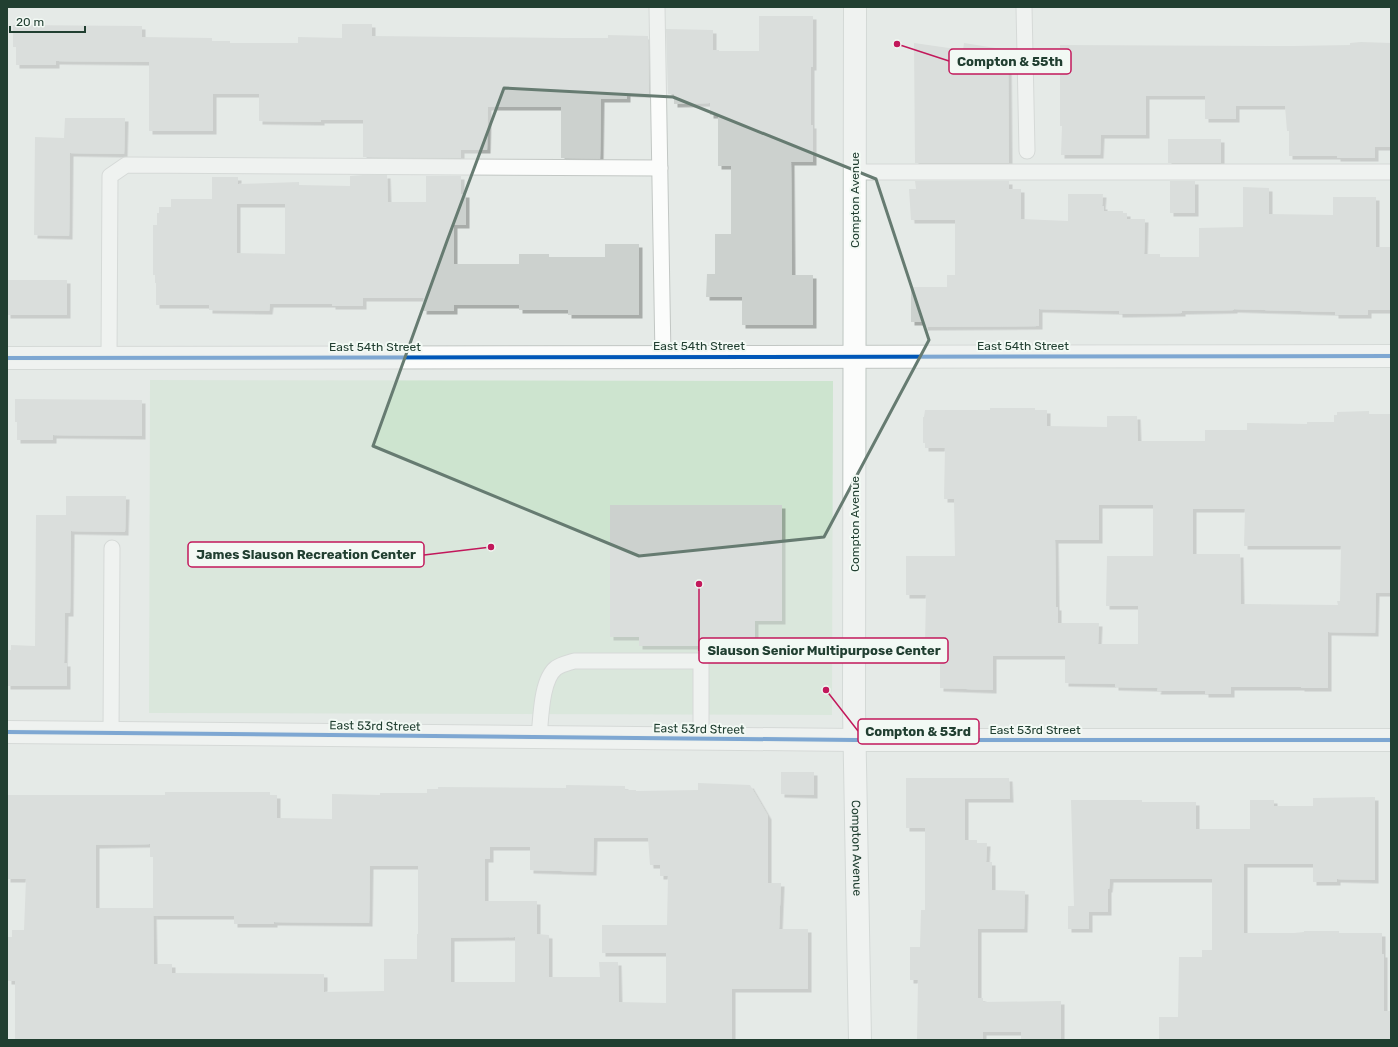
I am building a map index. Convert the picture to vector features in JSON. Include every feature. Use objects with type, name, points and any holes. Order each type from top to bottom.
[{"type":"street","name":"Compton Avenue","points":[[855,7],[855,740],[860,1040]]},
{"type":"street","name":"East 54th Street","points":[[7,358],[1391,356]]},
{"type":"street","name":"East 53rd Street","points":[[7,732],[855,740],[1391,740]]},
{"type":"lane","points":[[657,7],[662,356]]},
{"type":"lane","points":[[1024,7],[1027,151]]},
{"type":"lane","points":[[109,358],[110,176],[126,165],[660,168]]},
{"type":"lane","points":[[855,172],[1391,172]]},
{"type":"lane","points":[[111,734],[112,548]]},
{"type":"lane","points":[[539,737],[545,684],[549,675],[556,668],[564,664],[574,661],[701,661],[701,739]]},
{"type":"highlighted area","points":[[504,88],[673,97],[876,179],[929,340],[824,537],[639,556],[373,446]]},
{"type":"green space","points":[[150,380],[833,381],[832,715],[149,713]]},
{"type":"building","points":[[759,16],[813,16],[811,125],[813,125],[813,162],[791,162],[792,275],[813,275],[813,325],[742,325],[742,297],[706,297],[707,274],[715,274],[715,234],[731,234],[731,166],[718,166],[718,115],[710,115],[710,103],[674,104],[674,94],[668,94],[666,29],[713,30],[713,50],[759,51]]},
{"type":"building","points":[[342,24],[372,24],[372,36],[608,38],[608,35],[648,36],[649,94],[627,93],[627,99],[601,99],[600,159],[561,158],[561,107],[488,107],[487,150],[461,150],[461,158],[363,157],[363,120],[321,120],[321,122],[259,121],[259,94],[213,94],[213,131],[149,131],[149,62],[56,61],[56,65],[16,65],[16,47],[13,47],[13,25],[142,26],[142,37],[212,38],[212,41],[230,41],[230,43],[298,43],[298,37],[342,38]]},
{"type":"building","points":[[914,43],[963,50],[964,43],[1008,50],[1009,163],[915,163]]},
{"type":"building","points":[[1350,43],[1391,43],[1391,147],[1375,147],[1375,158],[1289,156],[1289,131],[1287,131],[1285,106],[1236,106],[1236,119],[1205,119],[1205,96],[1146,96],[1146,135],[1101,135],[1100,155],[1061,155],[1062,126],[1060,126],[1060,45],[1293,46],[1350,45]]},
{"type":"building","points":[[65,118],[125,118],[124,154],[70,153],[69,236],[34,235],[35,137],[64,138]]},
{"type":"building","points":[[1168,139],[1221,139],[1221,163],[1168,163]]},
{"type":"building","points":[[387,175],[388,202],[426,202],[426,176],[461,176],[461,194],[466,194],[466,225],[454,225],[454,264],[519,264],[519,254],[549,254],[549,257],[605,257],[605,244],[639,244],[639,315],[568,315],[568,310],[519,310],[519,305],[454,305],[454,311],[423,311],[424,298],[363,298],[363,306],[332,306],[332,304],[270,304],[269,311],[209,310],[209,305],[156,305],[156,283],[155,275],[153,275],[153,225],[157,225],[157,213],[159,213],[159,207],[171,207],[171,199],[212,199],[212,177],[238,177],[238,184],[299,182],[299,185],[350,186],[350,176]],"holes":[[[237,204],[285,204],[285,254],[237,253]]]},
{"type":"building","points":[[915,181],[1009,181],[1009,189],[1021,189],[1021,219],[1068,221],[1068,194],[1103,194],[1102,206],[1104,206],[1104,211],[1123,211],[1123,213],[1127,213],[1127,219],[1145,219],[1144,254],[1160,254],[1160,257],[1199,257],[1199,228],[1243,227],[1243,187],[1269,188],[1269,214],[1333,215],[1333,197],[1376,197],[1376,247],[1391,247],[1391,310],[1368,310],[1368,315],[1335,315],[1335,312],[1234,309],[1182,311],[1182,313],[1119,314],[1119,311],[1039,309],[1039,326],[924,327],[924,322],[911,322],[911,287],[947,287],[947,275],[955,275],[955,220],[911,220],[909,189],[916,189]]},
{"type":"building","points":[[1170,181],[1195,181],[1195,213],[1170,213]]},
{"type":"building","points":[[7,280],[67,280],[67,315],[7,315]]},
{"type":"building","points":[[15,399],[142,400],[142,436],[53,435],[53,440],[17,440]]},
{"type":"building","points":[[990,408],[1035,408],[1035,410],[1047,410],[1047,426],[1107,427],[1107,416],[1137,416],[1138,441],[1205,441],[1205,430],[1247,430],[1247,423],[1307,424],[1307,422],[1334,422],[1334,415],[1337,415],[1337,412],[1369,411],[1369,414],[1391,414],[1391,593],[1376,593],[1375,633],[1328,632],[1328,688],[1231,687],[1231,694],[1205,694],[1205,691],[1157,691],[1158,688],[1115,687],[1115,684],[1065,683],[1065,656],[993,656],[993,690],[940,688],[940,643],[925,643],[926,595],[906,595],[906,556],[955,556],[954,499],[944,499],[945,448],[925,448],[925,443],[923,443],[923,417],[925,410],[990,410]],"holes":[[[1099,505],[1153,505],[1153,556],[1107,556],[1106,606],[1138,606],[1138,644],[1098,644],[1099,623],[1058,623],[1058,607],[1056,607],[1055,540],[1099,540]],[[1193,509],[1245,509],[1244,546],[1341,546],[1340,601],[1337,601],[1338,605],[1241,604],[1240,554],[1193,554]]]},
{"type":"building","points":[[66,496],[126,496],[125,532],[71,531],[70,613],[65,613],[64,663],[67,663],[67,686],[7,686],[7,650],[11,650],[11,645],[35,646],[36,515],[66,515]]},
{"type":"building","points":[[610,505],[782,505],[782,621],[755,621],[755,639],[708,639],[708,646],[639,646],[639,637],[610,637]]},
{"type":"building","points":[[781,772],[814,772],[814,795],[781,794]]},
{"type":"building","points":[[906,778],[1009,778],[1010,799],[965,799],[965,840],[977,840],[977,843],[987,843],[986,862],[992,862],[992,890],[1025,891],[1024,929],[978,929],[978,998],[983,998],[983,1002],[1061,1001],[1061,1040],[1021,1040],[1021,1032],[983,1032],[983,1040],[917,1040],[918,980],[910,980],[910,947],[920,947],[921,910],[925,910],[925,828],[906,828]]},
{"type":"building","points":[[698,783],[750,785],[768,816],[768,883],[781,883],[779,929],[808,929],[808,989],[732,989],[732,1040],[15,1040],[15,981],[8,981],[8,937],[12,937],[12,930],[24,930],[26,879],[7,879],[7,795],[165,795],[165,792],[270,792],[270,795],[277,795],[277,818],[332,819],[332,794],[380,795],[380,793],[427,793],[427,789],[438,789],[438,787],[566,788],[566,785],[625,786],[625,790],[636,791],[698,790]],"holes":[[[594,838],[648,838],[650,865],[660,865],[660,876],[668,876],[667,925],[602,925],[602,953],[666,953],[666,1003],[619,1002],[618,962],[599,962],[600,977],[549,977],[549,935],[537,934],[537,901],[485,901],[485,859],[490,859],[490,847],[530,847],[530,870],[593,872]],[[150,844],[150,857],[153,857],[153,908],[96,908],[96,845]],[[370,866],[418,866],[417,959],[384,959],[384,991],[324,992],[324,974],[172,973],[172,964],[154,964],[153,916],[234,916],[234,924],[274,924],[274,922],[369,923]],[[515,937],[515,982],[451,982],[451,938]]]},
{"type":"building","points":[[1375,797],[1375,880],[1337,879],[1337,882],[1313,882],[1313,864],[1244,864],[1244,933],[1339,931],[1339,933],[1382,933],[1382,954],[1384,954],[1384,1011],[1391,1011],[1391,1040],[1159,1040],[1159,1017],[1178,1017],[1179,957],[1202,957],[1202,950],[1212,950],[1212,879],[1110,879],[1108,889],[1108,912],[1089,912],[1089,929],[1068,929],[1068,906],[1074,906],[1071,800],[1196,802],[1196,829],[1250,829],[1250,800],[1274,800],[1274,806],[1313,806],[1313,798]]},
{"type":"cycle path","points":[[7,358],[1391,356]]},
{"type":"cycle path","points":[[7,732],[855,740],[1391,740]]},
{"type":"place","name":"Compton & 55th","points":[[897,44]]},
{"type":"place","name":"James Slauson Recreation Center","points":[[491,547]]},
{"type":"place","name":"Slauson Senior Multipurpose Center","points":[[699,584]]},
{"type":"place","name":"Compton & 53rd","points":[[826,690]]}]
